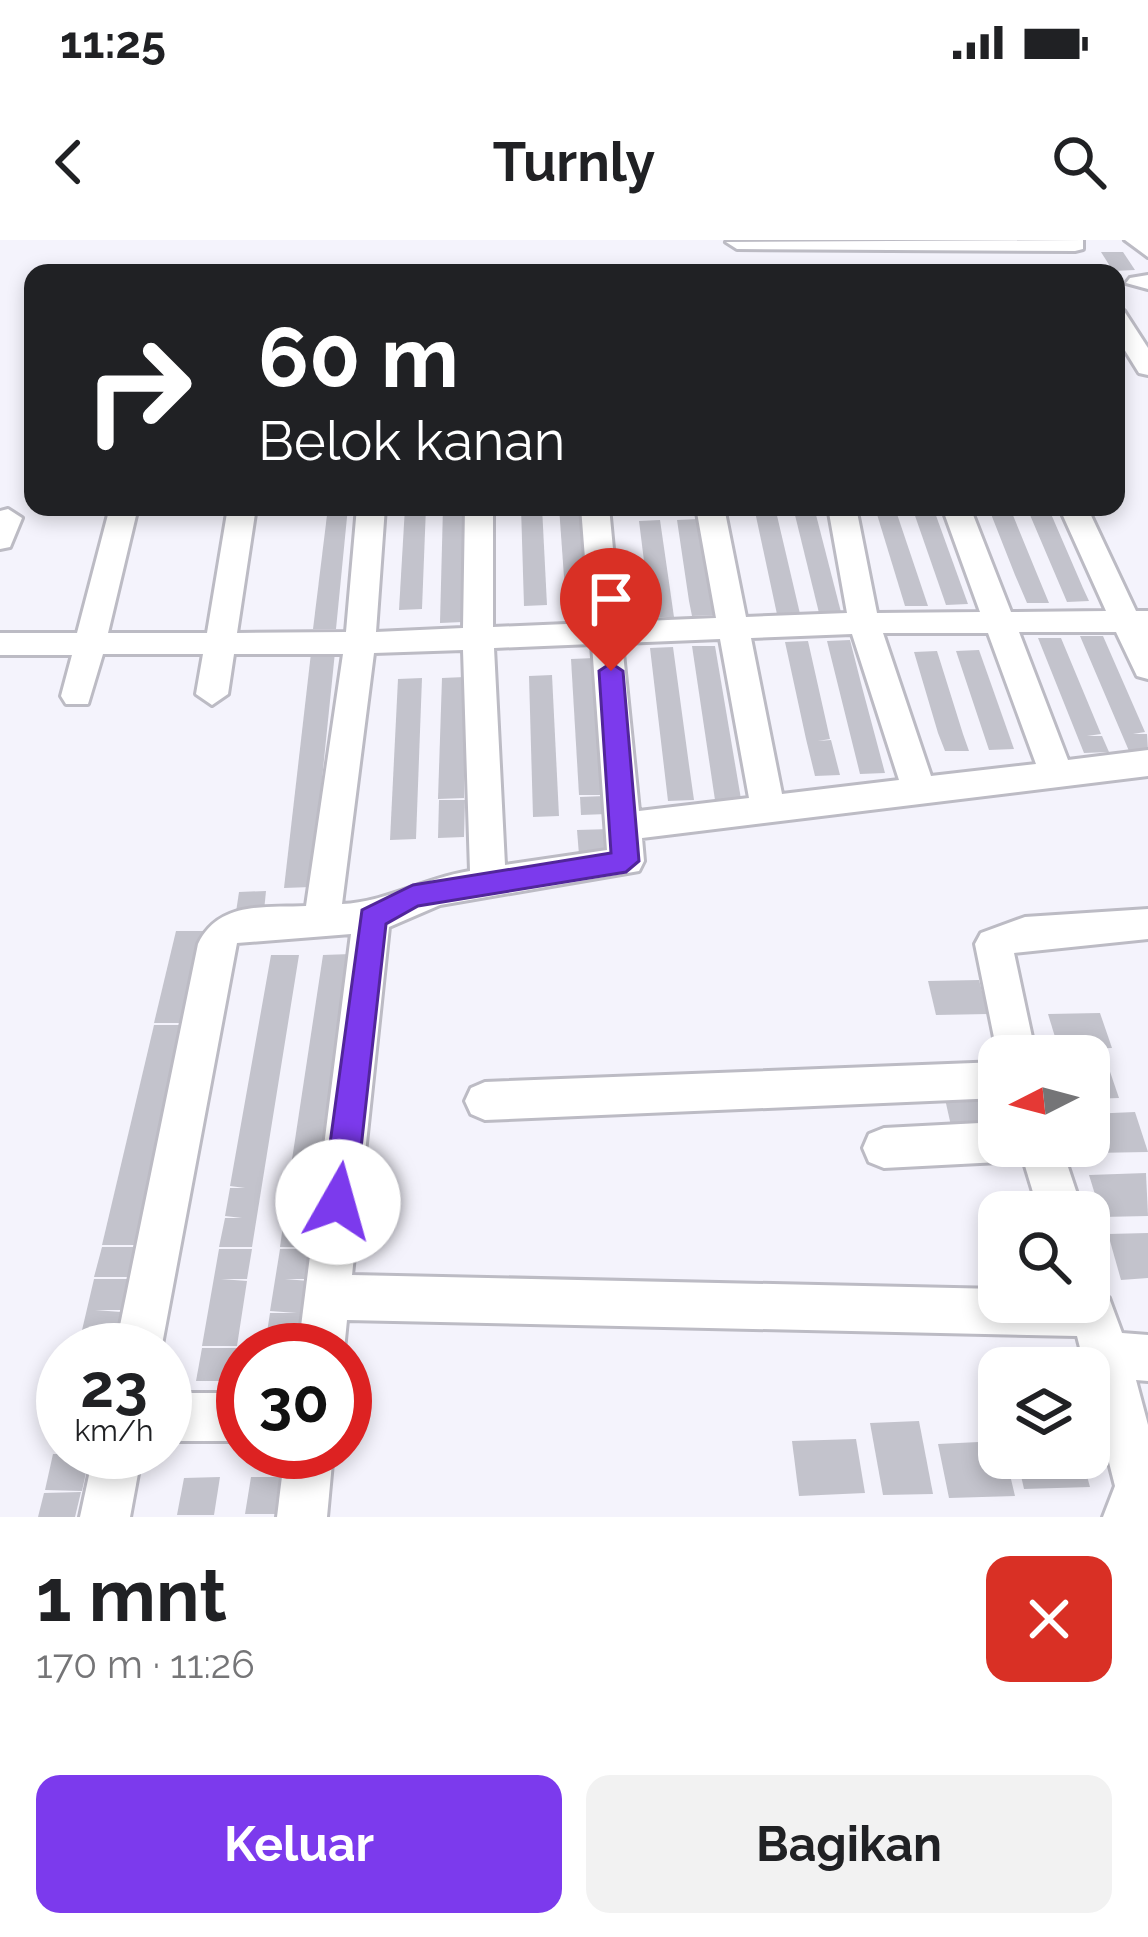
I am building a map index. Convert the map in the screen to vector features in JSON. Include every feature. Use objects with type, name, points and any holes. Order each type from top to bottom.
[{"type":"street","points":[[1136,240],[1148,250]]},
{"type":"street","points":[[737,242],[1076,245]]},
{"type":"street","points":[[1125,331],[1148,368]]},
{"type":"street","points":[[76,696],[122,516]]},
{"type":"street","points":[[212,694],[240,516]]},
{"type":"street","points":[[322,920],[359,643],[369,516]]},
{"type":"street","points":[[479,516],[478,636],[488,884]]},
{"type":"street","points":[[143,1323],[220,937],[242,924],[372,918],[413,896],[622,864],[628,854],[596,516]]},
{"type":"street","points":[[712,516],[768,808]]},
{"type":"street","points":[[844,516],[864,623],[918,788]]},
{"type":"street","points":[[959,516],[1057,775]]},
{"type":"street","points":[[1079,516],[1138,622],[1148,668]]},
{"type":"street","points":[[0,644],[359,643],[864,623],[1138,622]]},
{"type":"street","points":[[626,826],[1148,763]]},
{"type":"street","points":[[324,1323],[372,918]]},
{"type":"street","points":[[1012,1035],[994,944],[1015,934],[1148,924]]},
{"type":"street","points":[[485,1101],[978,1081]]},
{"type":"street","points":[[884,1148],[978,1143]]},
{"type":"street","points":[[327,1297],[1109,1332],[1140,1486],[1140,1498],[1128,1517]]},
{"type":"street","points":[[105,1517],[113,1479]]},
{"type":"street","points":[[302,1517],[306,1479]]},
{"type":"building","points":[[1101,252],[1123,252],[1135,270],[1125,270],[1125,264],[1109,264]]},
{"type":"building","points":[[327,516],[347,516],[336,629],[313,629]]},
{"type":"building","points":[[404,516],[426,516],[422,609],[399,610]]},
{"type":"building","points":[[443,516],[464,516],[463,622],[440,623]]},
{"type":"building","points":[[521,516],[542,516],[547,605],[524,606]]},
{"type":"building","points":[[560,516],[581,516],[589,619],[567,619]]},
{"type":"building","points":[[756,516],[777,516],[801,618],[778,619]]},
{"type":"building","points":[[795,516],[816,516],[842,616],[820,617]]},
{"type":"building","points":[[878,516],[898,516],[928,606],[905,606]]},
{"type":"building","points":[[915,516],[936,516],[968,604],[946,605]]},
{"type":"building","points":[[992,516],[1013,516],[1049,603],[1027,603]]},
{"type":"building","points":[[1030,516],[1052,516],[1089,601],[1067,602]]},
{"type":"building","points":[[698,519],[715,615],[692,616],[689,601],[677,520]]},
{"type":"building","points":[[660,520],[674,617],[651,617],[639,521]]},
{"type":"building","points":[[1080,636],[1103,636],[1145,732],[1133,734],[1147,734],[1148,751],[1129,751]]},
{"type":"building","points":[[1038,638],[1061,638],[1101,734],[1087,736],[1102,736],[1109,752],[1084,753]]},
{"type":"building","points":[[850,640],[885,773],[860,774],[827,641]]},
{"type":"building","points":[[808,641],[830,739],[818,741],[831,740],[840,775],[815,776],[806,739],[785,642]]},
{"type":"building","points":[[692,646],[715,646],[741,799],[715,800]]},
{"type":"building","points":[[673,647],[694,800],[668,801],[650,648]]},
{"type":"building","points":[[979,650],[1014,749],[989,750],[956,651]]},
{"type":"building","points":[[937,651],[969,751],[945,751],[938,733],[914,652]]},
{"type":"building","points":[[335,652],[311,887],[284,888],[311,653]]},
{"type":"building","points":[[594,658],[604,795],[579,795],[571,659]]},
{"type":"building","points":[[552,675],[559,816],[533,817],[529,676]]},
{"type":"building","points":[[465,677],[464,798],[438,799],[442,678]]},
{"type":"building","points":[[422,678],[416,839],[390,840],[398,679]]},
{"type":"building","points":[[605,796],[607,814],[581,815],[580,797]]},
{"type":"building","points":[[439,800],[465,800],[464,837],[438,838]]},
{"type":"building","points":[[611,829],[613,853],[579,855],[577,830]]},
{"type":"building","points":[[266,891],[264,911],[236,912],[239,892]]},
{"type":"building","points":[[176,931],[204,931],[184,1023],[154,1023]]},
{"type":"building","points":[[351,954],[320,1187],[288,1186],[323,955]]},
{"type":"building","points":[[271,955],[299,955],[252,1247],[219,1247],[225,1218],[242,1218],[225,1216],[230,1188],[245,1188],[230,1186]]},
{"type":"building","points":[[979,980],[988,1014],[936,1015],[928,981]]},
{"type":"building","points":[[1100,1013],[1108,1035],[1054,1035],[1048,1014]]},
{"type":"building","points":[[154,1025],[183,1025],[135,1245],[102,1245]]},
{"type":"building","points":[[1110,1072],[1119,1098],[1110,1098]]},
{"type":"building","points":[[945,1099],[978,1099],[978,1138],[954,1139]]},
{"type":"building","points":[[1135,1112],[1148,1152],[1110,1153],[1110,1113]]},
{"type":"building","points":[[1146,1173],[1148,1216],[1110,1217],[1110,1191],[1094,1191],[1089,1175]]},
{"type":"building","points":[[288,1188],[320,1188],[317,1216],[284,1216]]},
{"type":"building","points":[[284,1218],[317,1218],[313,1247],[280,1247]]},
{"type":"building","points":[[1148,1233],[1148,1278],[1121,1280],[1110,1234]]},
{"type":"building","points":[[102,1247],[135,1247],[128,1277],[94,1277]]},
{"type":"building","points":[[219,1249],[252,1249],[247,1279],[221,1279],[247,1281],[241,1323],[216,1323],[216,1346],[202,1346]]},
{"type":"building","points":[[280,1249],[313,1249],[309,1279],[285,1279],[309,1281],[303,1323],[268,1323],[270,1313],[297,1313],[270,1311]]},
{"type":"building","points":[[94,1279],[128,1279],[121,1310],[95,1310],[121,1312],[119,1323],[84,1323]]},
{"type":"building","points":[[202,1348],[216,1348],[216,1381],[196,1381]]},
{"type":"building","points":[[919,1421],[933,1494],[883,1495],[870,1423]]},
{"type":"building","points":[[856,1439],[865,1493],[799,1496],[792,1441]]},
{"type":"building","points":[[978,1442],[978,1479],[1011,1479],[1015,1496],[949,1498],[938,1444]]},
{"type":"building","points":[[47,1479],[85,1479],[82,1491],[45,1490]]},
{"type":"building","points":[[184,1479],[220,1479],[214,1515],[177,1515]]},
{"type":"building","points":[[251,1479],[287,1479],[283,1514],[245,1514]]},
{"type":"building","points":[[1022,1479],[1088,1479],[1090,1487],[1024,1489]]},
{"type":"building","points":[[81,1492],[75,1517],[38,1517],[44,1493]]},
{"type":"route","points":[[338,1202],[372,918],[413,896],[626,861],[611,671]]}]
